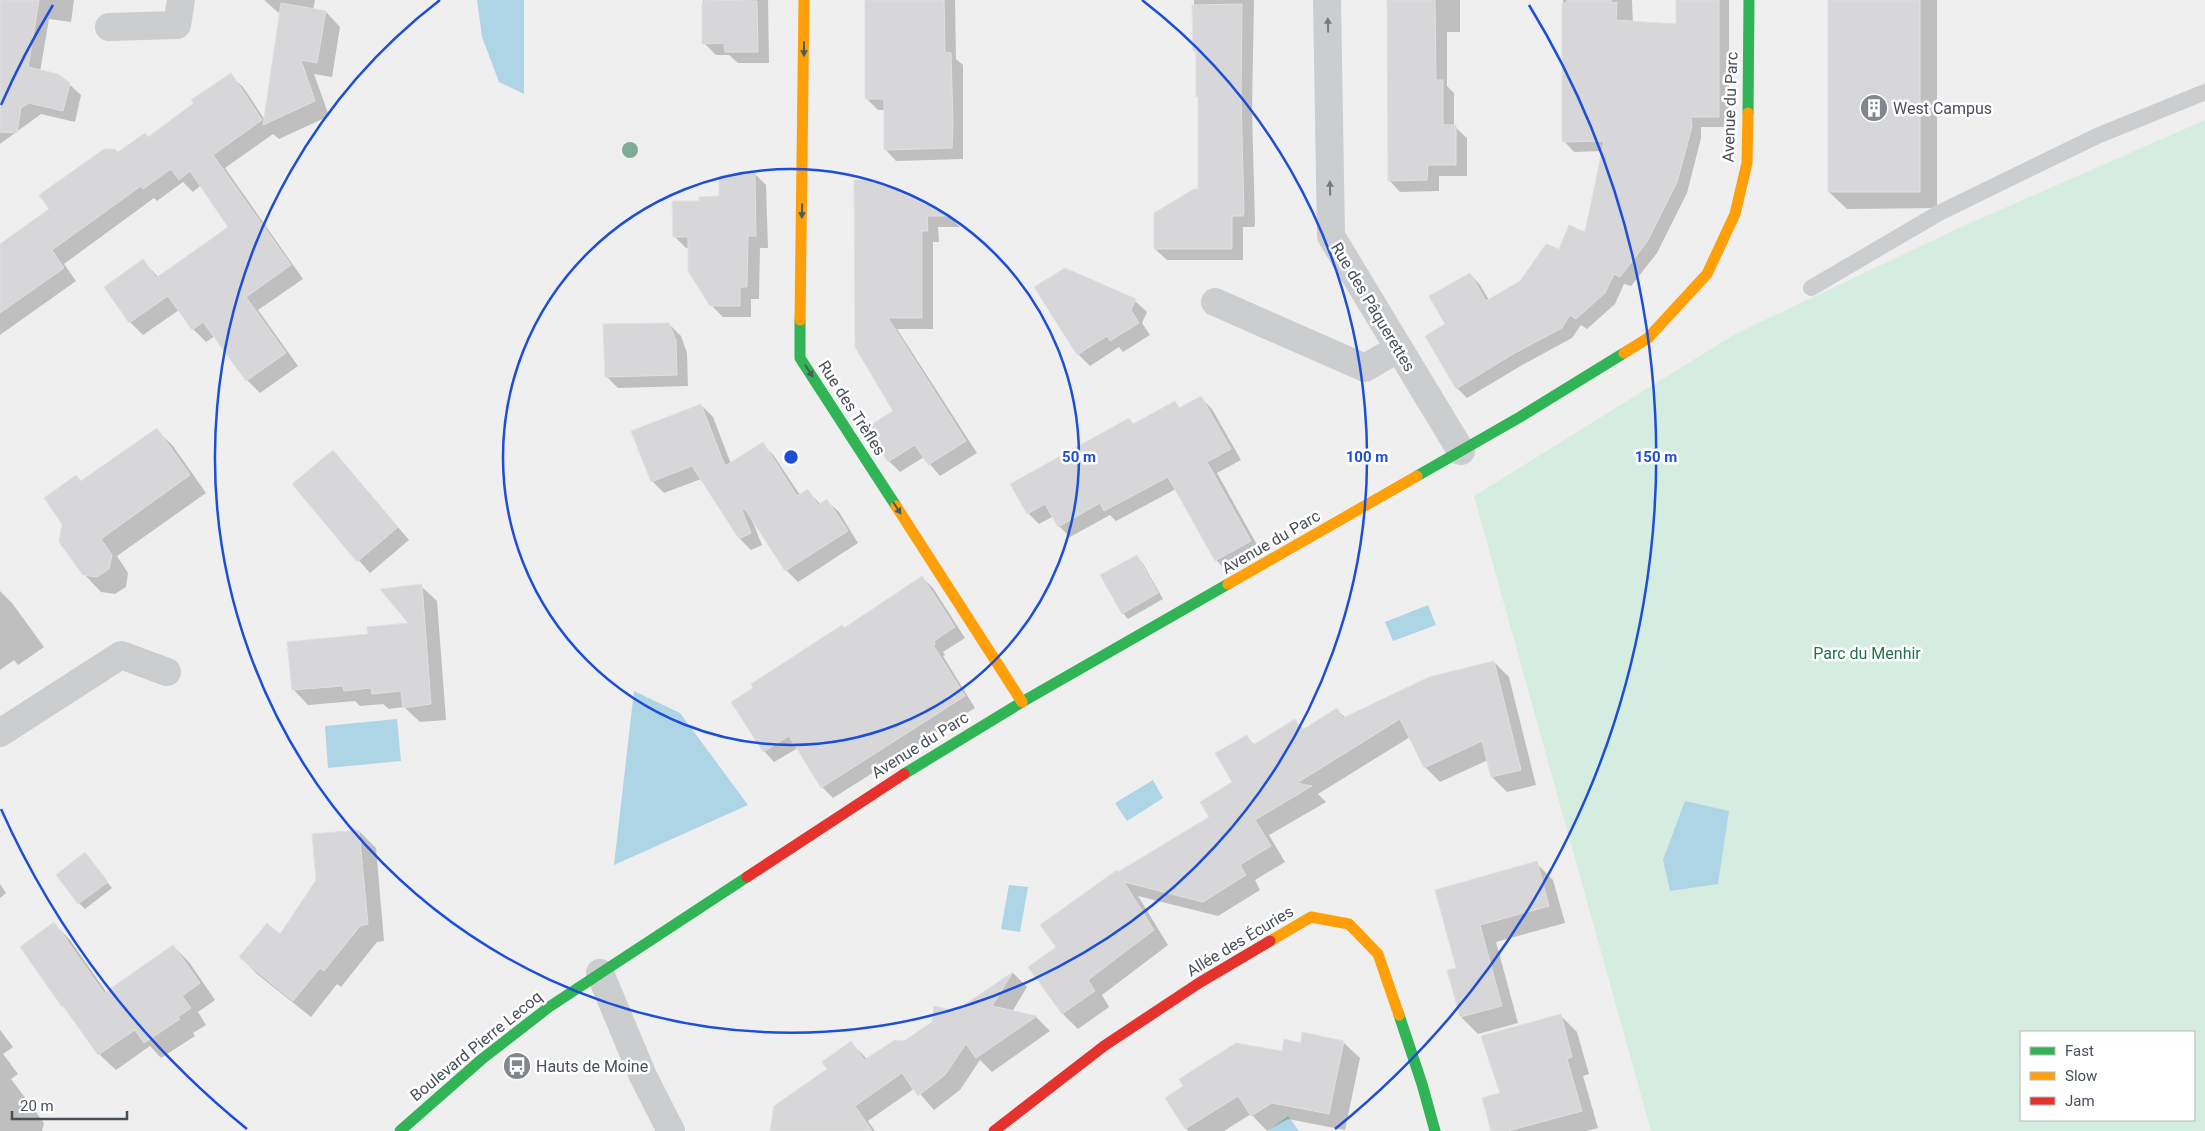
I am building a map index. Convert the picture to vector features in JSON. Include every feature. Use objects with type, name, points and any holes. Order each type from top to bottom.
[{"type":"street","points":[[109,27],[177,25],[181,0]]},
{"type":"street","name":"Rue des Trèfles","points":[[804,0],[800,358],[1022,702]]},
{"type":"street","name":"Rue des Pâquerettes","points":[[1327,0],[1331,236],[1461,451]]},
{"type":"street","name":"Avenue du Parc","points":[[600,973],[893,781],[1022,702],[1520,417],[1648,338],[1707,274],[1734,214],[1747,163],[1749,0]]},
{"type":"street","points":[[1215,302],[1365,368],[1399,348]]},
{"type":"street","points":[[0,732],[120,655],[167,672]]},
{"type":"street","name":"Allée des Écuries","points":[[994,1131],[1104,1046],[1199,983],[1311,917],[1349,924],[1378,954],[1422,1084],[1435,1131]]},
{"type":"street","points":[[600,973],[640,1067],[671,1131]]},
{"type":"street","name":"Boulevard Pierre Lecoq","points":[[400,1131],[482,1058],[549,1007],[600,973]]},
{"type":"lane","points":[[1811,288],[1939,213],[2097,136],[2205,92]]},
{"type":"green space","name":"Parc du Menhir","points":[[2205,120],[2205,1131],[1651,1131],[1474,496],[1735,334],[1959,228]]},
{"type":"water","points":[[477,0],[524,0],[524,94],[499,82],[482,37]]},
{"type":"water","points":[[1428,605],[1436,625],[1393,641],[1385,622]]},
{"type":"water","points":[[634,691],[680,713],[748,805],[614,865]]},
{"type":"water","points":[[397,719],[401,761],[328,768],[325,726]]},
{"type":"water","points":[[1153,780],[1163,798],[1127,821],[1115,803]]},
{"type":"water","points":[[1685,801],[1729,811],[1718,884],[1670,891],[1663,860]]},
{"type":"water","points":[[1009,885],[1028,887],[1020,932],[1001,929]]},
{"type":"water","points":[[1288,1116],[1299,1131],[1268,1131]]},
{"type":"building","points":[[0,0],[39,0],[28,67],[58,74],[70,83],[63,111],[29,103],[21,108],[17,133],[0,132]]},
{"type":"building","points":[[707,0],[757,1],[758,52],[725,52],[724,43],[702,44],[702,2]]},
{"type":"building","points":[[865,0],[944,0],[945,52],[951,53],[952,148],[884,150],[884,99],[865,99]]},
{"type":"building","points":[[1387,0],[1435,0],[1436,80],[1443,80],[1443,125],[1456,125],[1456,165],[1428,165],[1427,180],[1388,181]]},
{"type":"building","points":[[1567,0],[1611,0],[1611,3],[1617,2],[1616,20],[1676,24],[1676,0],[1719,0],[1719,117],[1691,117],[1692,127],[1677,182],[1647,242],[1620,277],[1614,274],[1605,293],[1576,319],[1570,315],[1562,328],[1513,354],[1456,389],[1425,336],[1445,324],[1429,296],[1470,273],[1486,301],[1520,281],[1546,244],[1559,249],[1569,225],[1585,232],[1604,141],[1562,142],[1562,3],[1567,3]]},
{"type":"building","name":"West Campus","points":[[1828,0],[1920,0],[1920,192],[1828,192]]},
{"type":"building","points":[[281,3],[326,11],[317,63],[301,60],[315,101],[263,125]]},
{"type":"building","points":[[1242,4],[1241,97],[1244,212],[1243,216],[1232,216],[1232,249],[1154,249],[1154,213],[1194,189],[1198,189],[1198,97],[1196,97],[1196,51],[1193,51],[1192,5]]},
{"type":"building","points":[[231,73],[262,120],[213,155],[291,265],[246,297],[286,353],[246,381],[203,322],[192,330],[168,296],[129,323],[104,287],[143,259],[156,278],[228,227],[190,171],[179,180],[171,169],[143,189],[141,186],[52,250],[64,268],[0,313],[0,244],[49,209],[39,195],[104,149],[115,149],[118,152],[145,133],[148,137],[194,103],[191,100]]},
{"type":"building","points":[[755,172],[756,236],[748,236],[747,287],[740,287],[740,306],[710,306],[688,271],[688,237],[673,237],[672,201],[699,201],[699,197],[719,196],[719,176]]},
{"type":"building","points":[[854,180],[873,180],[951,216],[927,216],[928,231],[922,231],[922,318],[888,318],[966,441],[928,465],[915,445],[888,462],[866,428],[893,411],[855,347]]},
{"type":"building","points":[[1065,268],[1136,299],[1131,310],[1139,323],[1110,341],[1107,336],[1077,355],[1034,287]]},
{"type":"building","points":[[669,323],[676,340],[677,375],[605,377],[603,324]]},
{"type":"building","points":[[1201,396],[1231,449],[1207,462],[1251,541],[1215,561],[1168,477],[1104,511],[1100,503],[1058,527],[1045,504],[1027,514],[1010,484],[1129,418],[1133,424],[1175,401],[1179,408]]},
{"type":"building","points":[[701,404],[725,466],[763,442],[797,496],[808,489],[818,505],[827,499],[848,531],[785,571],[745,509],[742,510],[751,533],[739,539],[692,466],[651,482],[631,431]]},
{"type":"building","points":[[157,428],[190,475],[101,539],[112,555],[109,569],[97,577],[83,575],[59,542],[62,524],[44,498],[76,475],[81,481]]},
{"type":"building","points":[[333,450],[398,527],[357,562],[292,484]]},
{"type":"building","points":[[1137,555],[1158,593],[1122,614],[1100,575]]},
{"type":"building","points":[[922,576],[955,627],[934,641],[935,644],[933,645],[965,696],[821,788],[789,736],[763,752],[731,702],[753,688],[751,684],[842,625],[844,628]]},
{"type":"building","points":[[422,584],[431,704],[403,708],[401,691],[372,694],[371,688],[344,691],[343,686],[292,690],[287,642],[368,634],[367,627],[408,623],[380,589]]},
{"type":"building","points":[[1494,661],[1521,770],[1491,777],[1482,741],[1424,768],[1400,719],[1297,783],[1312,786],[1255,820],[1271,846],[1240,865],[1246,875],[1203,902],[1124,882],[1154,930],[1088,980],[1095,991],[1062,1014],[1028,967],[1056,947],[1040,925],[1117,870],[1118,872],[1209,817],[1200,802],[1232,782],[1215,753],[1247,735],[1253,745],[1295,719],[1302,730],[1337,708],[1343,718],[1429,677]]},
{"type":"building","points":[[359,830],[368,924],[360,926],[324,971],[320,968],[293,1001],[239,957],[267,923],[280,934],[316,880],[312,834]]},
{"type":"building","points":[[85,852],[108,882],[78,904],[56,875]]},
{"type":"building","points":[[1537,861],[1549,906],[1480,925],[1502,1006],[1460,1017],[1447,970],[1456,968],[1435,890]]},
{"type":"building","points":[[54,922],[104,993],[173,945],[200,983],[182,996],[191,1008],[178,1017],[180,1019],[144,1043],[135,1030],[98,1055],[20,947]]},
{"type":"building","points":[[1013,972],[992,1006],[1037,1016],[976,1058],[966,1044],[945,1075],[918,1096],[902,1073],[855,1106],[872,1131],[770,1131],[774,1106],[827,1069],[822,1062],[851,1041],[864,1060],[895,1040],[904,1041],[932,1022],[934,1006],[955,1011]]},
{"type":"building","points":[[1561,1014],[1572,1057],[1567,1059],[1582,1111],[1508,1131],[1491,1131],[1482,1098],[1500,1093],[1481,1036]]},
{"type":"building","points":[[1302,1032],[1344,1041],[1329,1114],[1272,1103],[1251,1116],[1238,1096],[1185,1129],[1165,1098],[1183,1086],[1179,1079],[1236,1043],[1282,1051],[1284,1039],[1301,1043]]},
{"type":"traffic: fast","points":[[1748,113],[1749,0]]},
{"type":"traffic: fast","points":[[800,320],[800,358],[896,506]]},
{"type":"traffic: fast","points":[[1417,476],[1520,417],[1624,353]]},
{"type":"traffic: fast","points":[[904,774],[1022,702],[1228,584]]},
{"type":"traffic: fast","points":[[400,1131],[482,1059],[549,1007],[747,877]]},
{"type":"traffic: fast","points":[[1399,1015],[1422,1084],[1435,1131]]},
{"type":"traffic: slow","points":[[800,320],[804,0]]},
{"type":"traffic: slow","points":[[1624,353],[1648,338],[1707,274],[1735,214],[1747,163],[1748,113]]},
{"type":"traffic: slow","points":[[1228,584],[1417,476]]},
{"type":"traffic: slow","points":[[896,506],[1022,702]]},
{"type":"traffic: slow","points":[[1270,941],[1311,917],[1349,924],[1378,954],[1399,1015]]},
{"type":"traffic: jam","points":[[747,877],[904,774]]},
{"type":"traffic: jam","points":[[994,1131],[1104,1046],[1199,983],[1270,941]]},
{"type":"place","name":"West Campus","points":[[1874,108]]},
{"type":"place","name":"Hauts de Moine","points":[[517,1066]]}]
